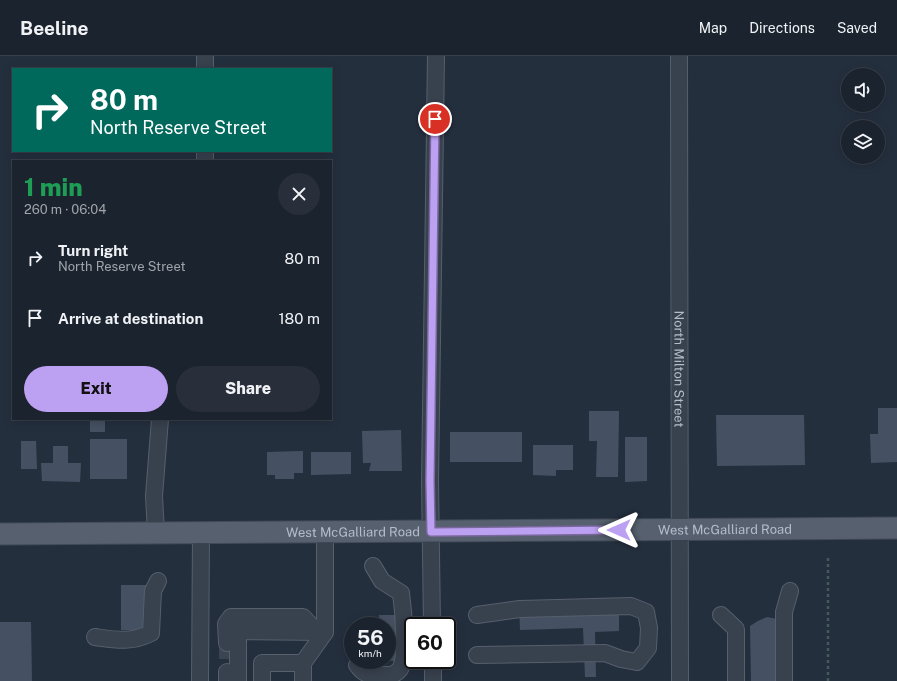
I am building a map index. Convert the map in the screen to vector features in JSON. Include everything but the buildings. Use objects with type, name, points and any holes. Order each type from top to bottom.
[{"type":"main road","name":"West McGalliard Road","points":[[0,534],[897,528]]},
{"type":"street","points":[[205,56],[205,68]]},
{"type":"street","points":[[432,617],[430,481],[436,56]]},
{"type":"street","name":"North Milton Street","points":[[679,56],[680,681]]},
{"type":"street","points":[[156,533],[154,496],[160,420]]},
{"type":"street","points":[[304,681],[303,663],[320,631],[325,532]]},
{"type":"street","points":[[200,681],[201,533]]},
{"type":"street","points":[[360,669],[362,672],[369,675],[390,676],[400,669],[404,658],[404,617],[400,593],[382,581],[373,566]]},
{"type":"street","points":[[95,637],[120,641],[141,638],[151,633],[153,591],[158,581]]},
{"type":"street","points":[[784,681],[784,612],[790,591]]},
{"type":"street","points":[[477,615],[520,609],[631,606],[646,612],[649,628],[648,648],[637,662],[621,659],[605,653],[477,655]]},
{"type":"street","points":[[721,615],[736,629],[736,681]]},
{"type":"street","points":[[227,643],[226,624],[231,617],[302,617],[320,631]]},
{"type":"street","points":[[231,678],[238,631],[320,631]]},
{"type":"street","points":[[262,681],[262,663],[303,663]]},
{"type":"street","points":[[433,669],[434,681]]},
{"type":"path","points":[[828,555],[828,681]]},
{"type":"tunnel","points":[[227,643],[227,672]]},
{"type":"route","points":[[435,119],[430,481],[431,532],[619,530]]}]
